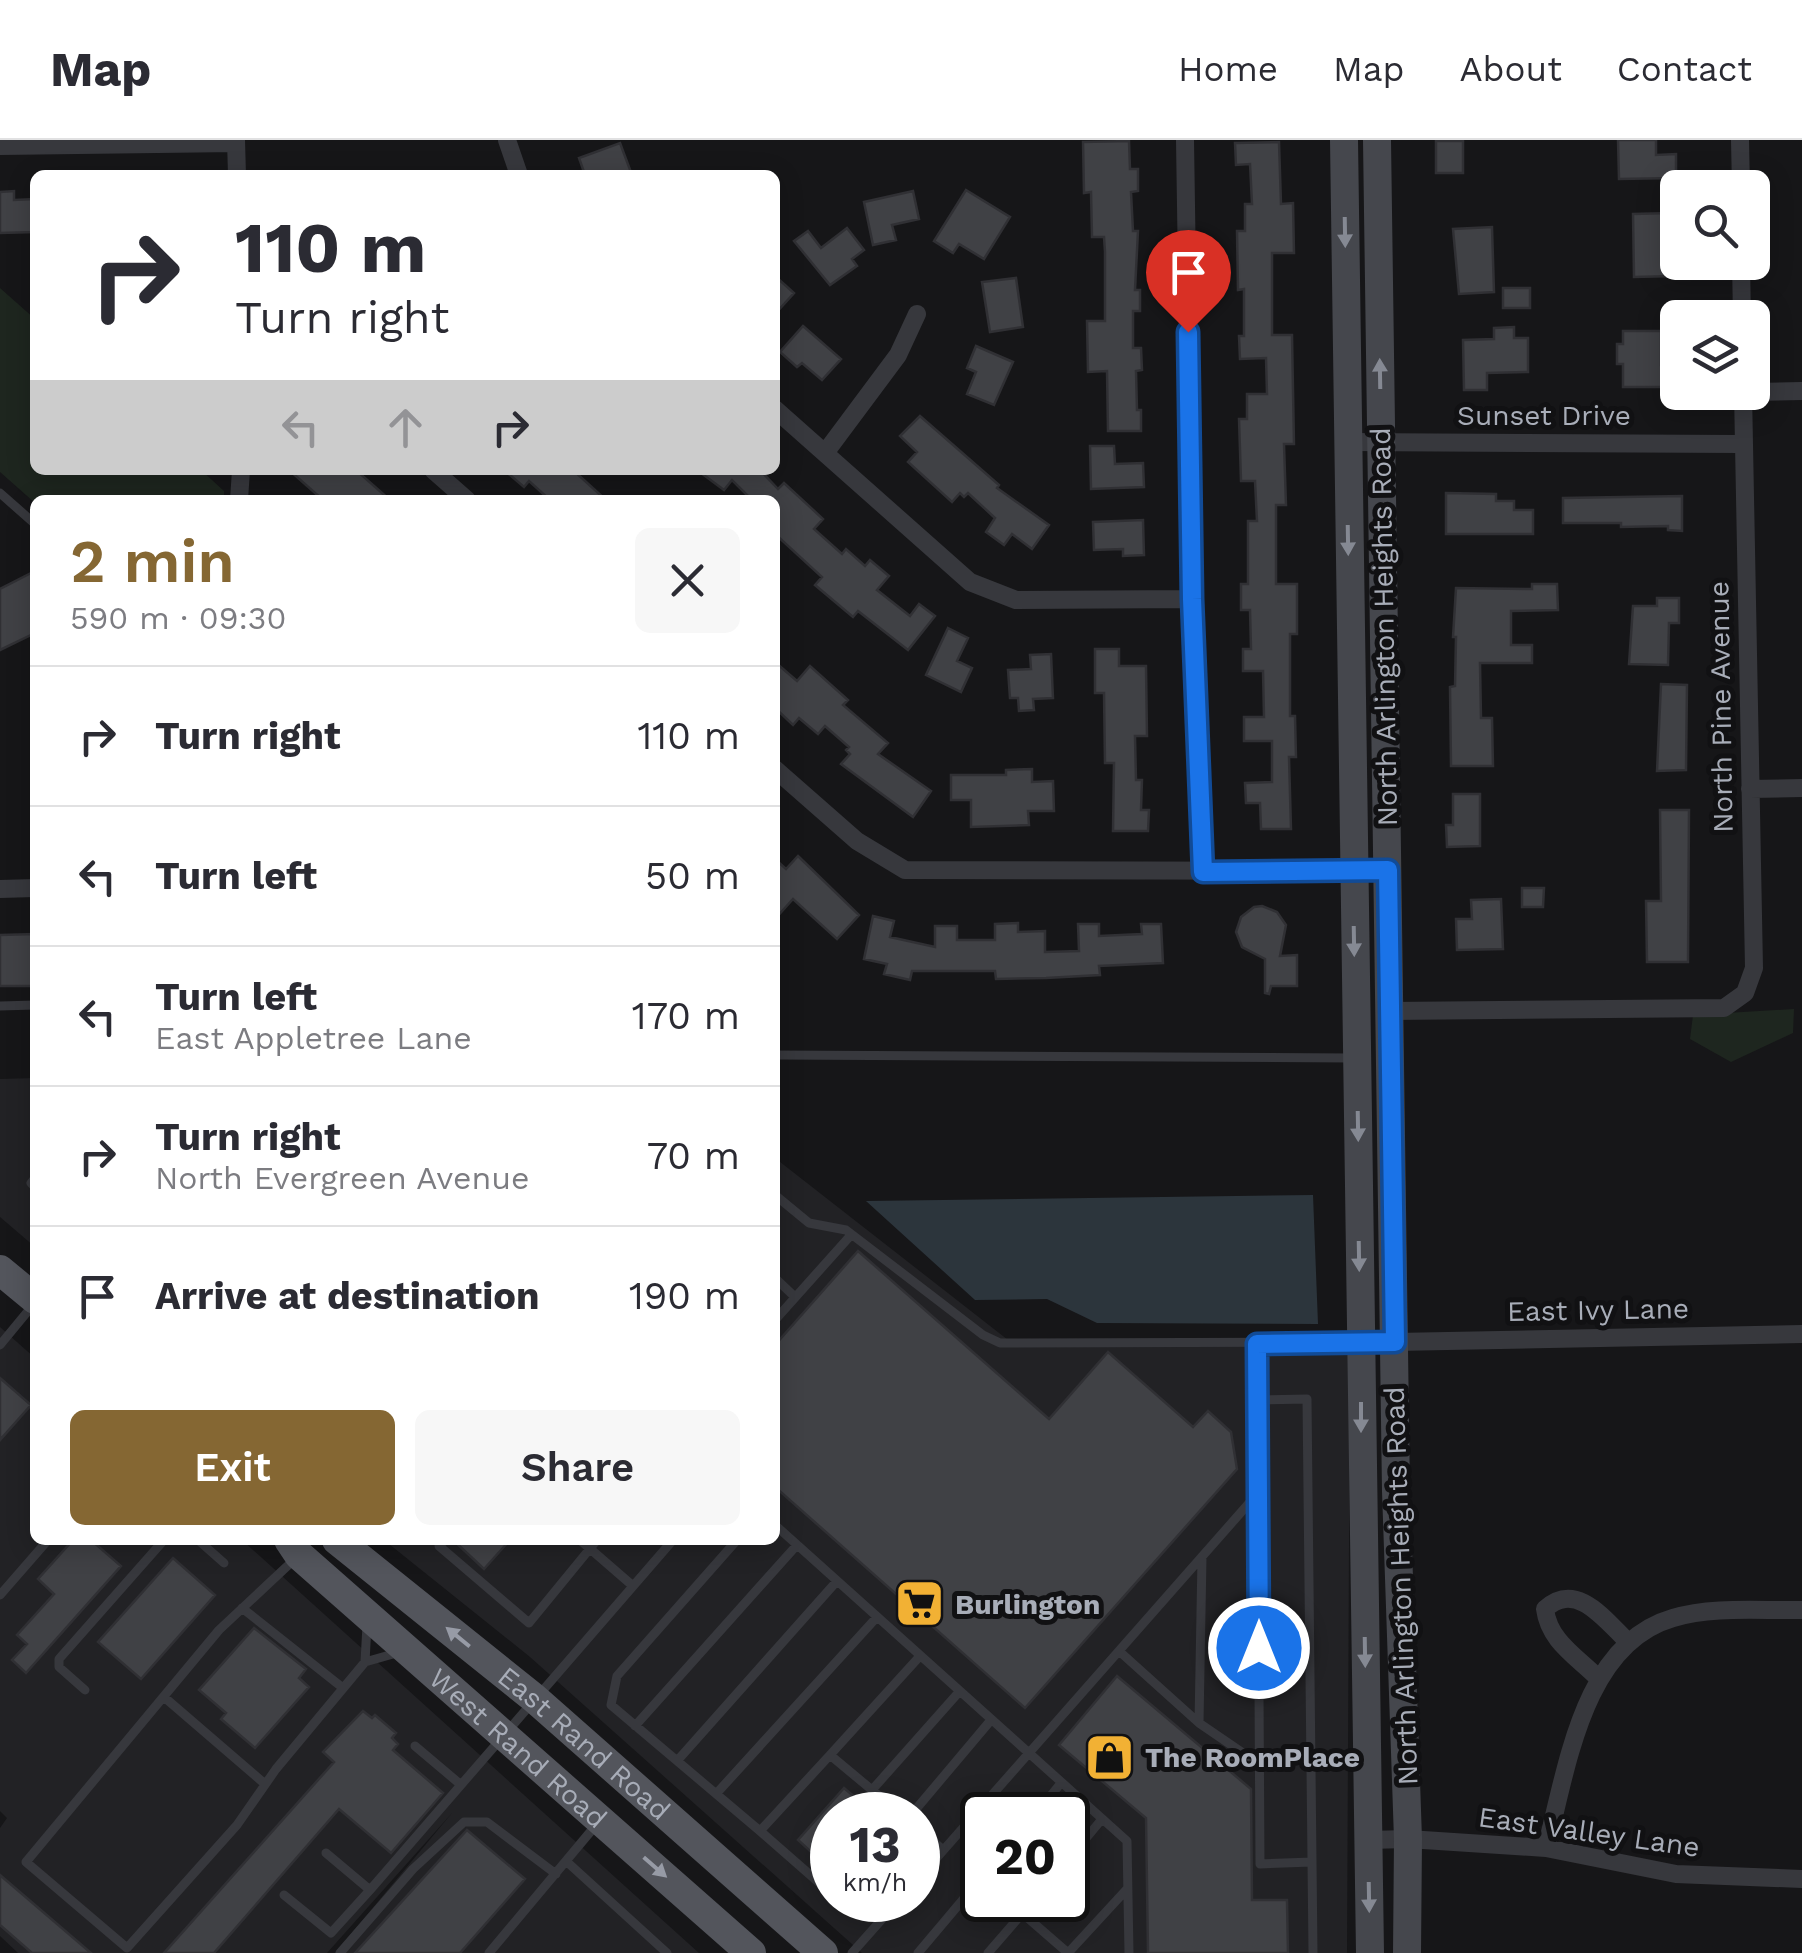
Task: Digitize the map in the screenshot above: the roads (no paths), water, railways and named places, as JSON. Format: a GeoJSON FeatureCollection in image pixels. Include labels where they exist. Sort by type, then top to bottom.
{"type":"FeatureCollection","features":[{"type":"Feature","properties":{"kind":"main road","name":"North Arlington Heights Road"},"geometry":{"type":"LineString","coordinates":[[1344,140],[1370,1953]]}},
{"type":"Feature","properties":{"kind":"main road","name":"North Arlington Heights Road"},"geometry":{"type":"LineString","coordinates":[[1377,140],[1407,1953]]}},
{"type":"Feature","properties":{"kind":"main road"},"geometry":{"type":"LineString","coordinates":[[0,1270],[30,1297]]}},
{"type":"Feature","properties":{"kind":"main road","name":"East Rand Road"},"geometry":{"type":"LineString","coordinates":[[344,1545],[534,1698],[823,1953]]}},
{"type":"Feature","properties":{"kind":"main road","name":"West Rand Road"},"geometry":{"type":"LineString","coordinates":[[294,1547],[751,1953]]}},
{"type":"Feature","properties":{"kind":"street"},"geometry":{"type":"LineString","coordinates":[[507,140],[517,170]]}},
{"type":"Feature","properties":{"kind":"street"},"geometry":{"type":"LineString","coordinates":[[1185,140],[1192,599],[1203,872]]}},
{"type":"Feature","properties":{"kind":"street"},"geometry":{"type":"LineString","coordinates":[[1740,140],[1740,170]]}},
{"type":"Feature","properties":{"kind":"street"},"geometry":{"type":"LineString","coordinates":[[0,146],[236,142],[238,170]]}},
{"type":"Feature","properties":{"kind":"street"},"geometry":{"type":"LineString","coordinates":[[825,453],[898,356],[917,314]]}},
{"type":"Feature","properties":{"kind":"street"},"geometry":{"type":"LineString","coordinates":[[1770,392],[1802,391]]}},
{"type":"Feature","properties":{"kind":"street","name":"North Pine Avenue"},"geometry":{"type":"LineString","coordinates":[[1389,1011],[1724,1008],[1744,993],[1754,968],[1742,410]]}},
{"type":"Feature","properties":{"kind":"street"},"geometry":{"type":"LineString","coordinates":[[780,413],[970,582],[1016,600],[1192,599]]}},
{"type":"Feature","properties":{"kind":"street","name":"Sunset Drive"},"geometry":{"type":"LineString","coordinates":[[1347,442],[1742,444]]}},
{"type":"Feature","properties":{"kind":"street"},"geometry":{"type":"LineString","coordinates":[[438,475],[461,495]]}},
{"type":"Feature","properties":{"kind":"street"},"geometry":{"type":"LineString","coordinates":[[780,774],[856,842],[905,870],[1388,870]]}},
{"type":"Feature","properties":{"kind":"street"},"geometry":{"type":"LineString","coordinates":[[1750,789],[1802,788]]}},
{"type":"Feature","properties":{"kind":"street"},"geometry":{"type":"LineString","coordinates":[[0,889],[30,888]]}},
{"type":"Feature","properties":{"kind":"street","name":"East Ivy Lane"},"geometry":{"type":"LineString","coordinates":[[1395,1342],[1802,1334]]}},
{"type":"Feature","properties":{"kind":"street"},"geometry":{"type":"LineString","coordinates":[[1598,1678],[1555,1638],[1548,1628],[1545,1609],[1555,1600],[1570,1597],[1585,1602],[1629,1642]]}},
{"type":"Feature","properties":{"kind":"street"},"geometry":{"type":"LineString","coordinates":[[1546,1848],[1586,1704],[1598,1678],[1629,1642],[1669,1618],[1700,1612],[1802,1610]]}},
{"type":"Feature","properties":{"kind":"street","name":"East Valley Lane"},"geometry":{"type":"LineString","coordinates":[[1368,1840],[1546,1848],[1676,1874],[1802,1879]]}},
{"type":"Feature","properties":{"kind":"lane"},"geometry":{"type":"LineString","coordinates":[[0,493],[30,520]]}},
{"type":"Feature","properties":{"kind":"lane"},"geometry":{"type":"LineString","coordinates":[[0,1006],[30,1005]]}},
{"type":"Feature","properties":{"kind":"lane"},"geometry":{"type":"LineString","coordinates":[[780,1055],[1357,1058]]}},
{"type":"Feature","properties":{"kind":"lane"},"geometry":{"type":"LineString","coordinates":[[780,1199],[809,1223],[846,1230],[982,1336],[1000,1343],[1395,1342]]}},
{"type":"Feature","properties":{"kind":"lane"},"geometry":{"type":"LineString","coordinates":[[780,1315],[851,1235]]}},
{"type":"Feature","properties":{"kind":"lane"},"geometry":{"type":"LineString","coordinates":[[780,1283],[796,1297]]}},
{"type":"Feature","properties":{"kind":"lane"},"geometry":{"type":"LineString","coordinates":[[0,1345],[30,1307]]}},
{"type":"Feature","properties":{"kind":"lane"},"geometry":{"type":"LineString","coordinates":[[1257,1344],[1260,1864],[1312,1862]]}},
{"type":"Feature","properties":{"kind":"lane"},"geometry":{"type":"LineString","coordinates":[[1257,1400],[1307,1399],[1312,1953]]}},
{"type":"Feature","properties":{"kind":"lane"},"geometry":{"type":"LineString","coordinates":[[940,1854],[1258,1493]]}},
{"type":"Feature","properties":{"kind":"lane"},"geometry":{"type":"LineString","coordinates":[[780,1530],[1127,1841],[1129,1953]]}},
{"type":"Feature","properties":{"kind":"lane"},"geometry":{"type":"LineString","coordinates":[[0,1595],[44,1545]]}},
{"type":"Feature","properties":{"kind":"lane"},"geometry":{"type":"LineString","coordinates":[[85,1690],[58,1666],[59,1659],[160,1545]]}},
{"type":"Feature","properties":{"kind":"lane"},"geometry":{"type":"LineString","coordinates":[[204,1545],[224,1563]]}},
{"type":"Feature","properties":{"kind":"lane"},"geometry":{"type":"LineString","coordinates":[[442,1545],[529,1623],[592,1545]]}},
{"type":"Feature","properties":{"kind":"lane"},"geometry":{"type":"LineString","coordinates":[[594,1545],[632,1586]]}},
{"type":"Feature","properties":{"kind":"lane"},"geometry":{"type":"LineString","coordinates":[[284,1896],[331,1933],[669,1545]]}},
{"type":"Feature","properties":{"kind":"lane"},"geometry":{"type":"LineString","coordinates":[[733,1545],[617,1676],[611,1705],[810,1875]]}},
{"type":"Feature","properties":{"kind":"lane"},"geometry":{"type":"LineString","coordinates":[[636,1726],[797,1545]]}},
{"type":"Feature","properties":{"kind":"lane"},"geometry":{"type":"LineString","coordinates":[[294,1547],[219,1630],[26,1862],[127,1948],[237,1825],[265,1784],[364,1662],[368,1615]]}},
{"type":"Feature","properties":{"kind":"lane"},"geometry":{"type":"LineString","coordinates":[[1199,1723],[1202,1557]]}},
{"type":"Feature","properties":{"kind":"lane"},"geometry":{"type":"LineString","coordinates":[[677,1761],[837,1581]]}},
{"type":"Feature","properties":{"kind":"lane"},"geometry":{"type":"LineString","coordinates":[[242,1608],[343,1688]]}},
{"type":"Feature","properties":{"kind":"lane"},"geometry":{"type":"LineString","coordinates":[[716,1794],[877,1617]]}},
{"type":"Feature","properties":{"kind":"lane"},"geometry":{"type":"LineString","coordinates":[[364,1662],[408,1650]]}},
{"type":"Feature","properties":{"kind":"lane"},"geometry":{"type":"LineString","coordinates":[[1119,1650],[1199,1723],[1259,1764]]}},
{"type":"Feature","properties":{"kind":"lane"},"geometry":{"type":"LineString","coordinates":[[760,1831],[920,1656]]}},
{"type":"Feature","properties":{"kind":"lane"},"geometry":{"type":"LineString","coordinates":[[872,1790],[960,1692]]}},
{"type":"Feature","properties":{"kind":"lane"},"geometry":{"type":"LineString","coordinates":[[164,1697],[265,1784]]}},
{"type":"Feature","properties":{"kind":"lane"},"geometry":{"type":"LineString","coordinates":[[930,1792],[990,1720]]}},
{"type":"Feature","properties":{"kind":"lane"},"geometry":{"type":"LineString","coordinates":[[415,1746],[460,1784]]}},
{"type":"Feature","properties":{"kind":"lane"},"geometry":{"type":"LineString","coordinates":[[830,1755],[874,1792]]}},
{"type":"Feature","properties":{"kind":"lane"},"geometry":{"type":"LineString","coordinates":[[1054,1792],[1062,1783]]}},
{"type":"Feature","properties":{"kind":"lane"},"geometry":{"type":"LineString","coordinates":[[490,1953],[601,1819]]}},
{"type":"Feature","properties":{"kind":"lane"},"geometry":{"type":"LineString","coordinates":[[1090,1833],[1102,1819]]}},
{"type":"Feature","properties":{"kind":"lane"},"geometry":{"type":"LineString","coordinates":[[340,1953],[413,1869],[464,1822],[488,1822],[556,1874]]}},
{"type":"Feature","properties":{"kind":"lane"},"geometry":{"type":"LineString","coordinates":[[940,1847],[944,1850]]}},
{"type":"Feature","properties":{"kind":"lane"},"geometry":{"type":"LineString","coordinates":[[326,1852],[370,1890]]}},
{"type":"Feature","properties":{"kind":"lane"},"geometry":{"type":"LineString","coordinates":[[566,1861],[667,1953]]}},
{"type":"Feature","properties":{"kind":"lane"},"geometry":{"type":"LineString","coordinates":[[1032,1922],[1068,1953],[1128,1888]]}},
{"type":"Feature","properties":{"kind":"lane"},"geometry":{"type":"LineString","coordinates":[[918,1953],[960,1904]]}},
{"type":"Feature","properties":{"kind":"lane"},"geometry":{"type":"LineString","coordinates":[[852,1953],[879,1922]]}},
{"type":"Feature","properties":{"kind":"lane"},"geometry":{"type":"LineString","coordinates":[[988,1953],[1014,1922]]}},
{"type":"Feature","properties":{"kind":"lane"},"geometry":{"type":"LineString","coordinates":[[646,1953],[655,1943]]}},
{"type":"Feature","properties":{"kind":"place","name":"Burlington"},"geometry":{"type":"Point","coordinates":[920,1604]}},
{"type":"Feature","properties":{"kind":"place","name":"The RoomPlace"},"geometry":{"type":"Point","coordinates":[1110,1757]}}]}
